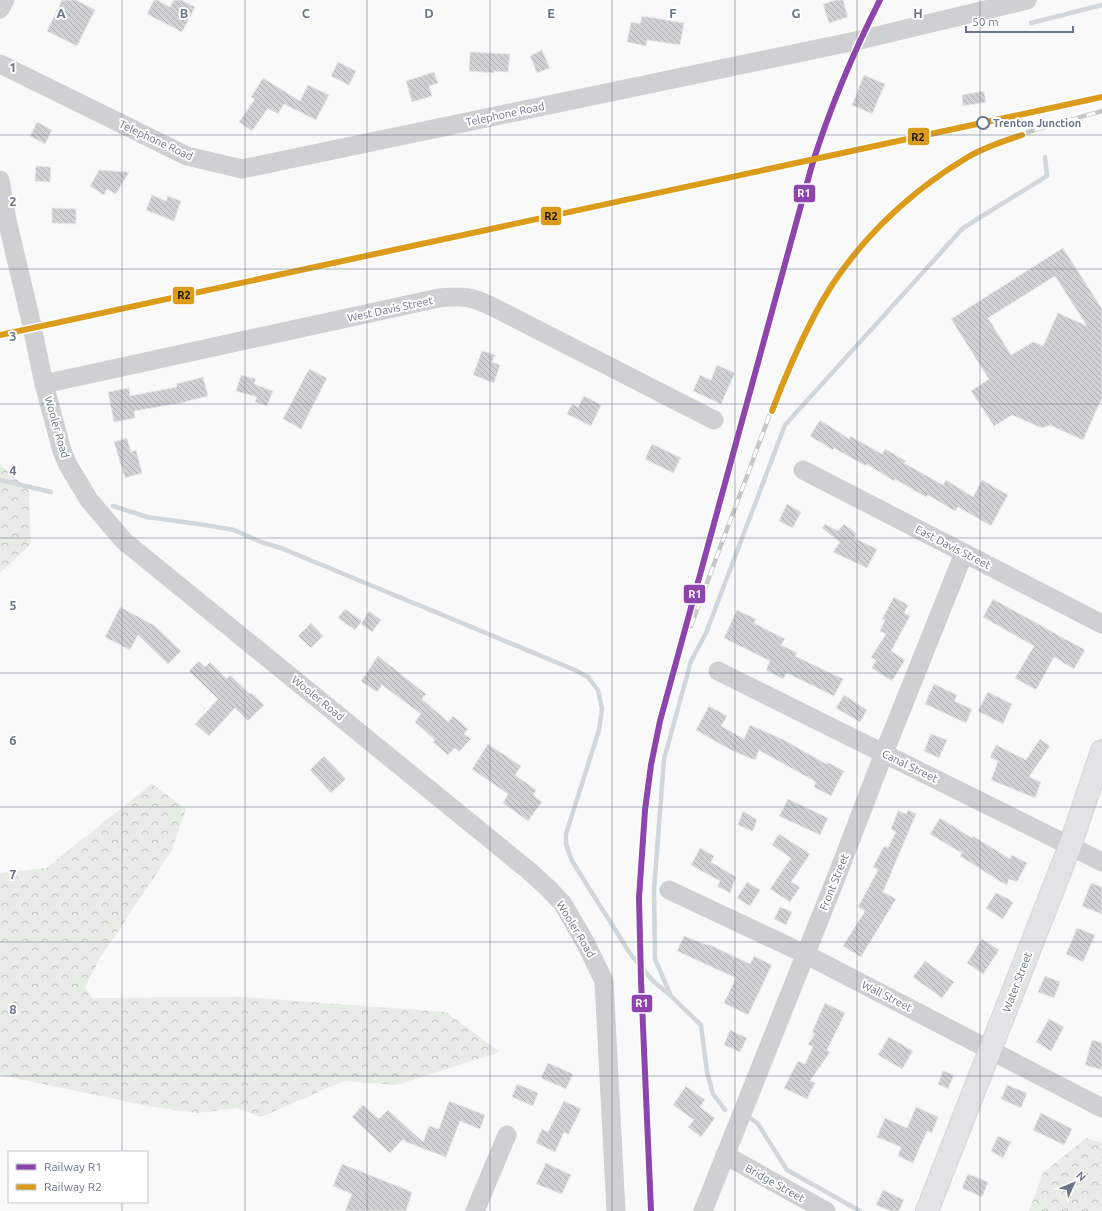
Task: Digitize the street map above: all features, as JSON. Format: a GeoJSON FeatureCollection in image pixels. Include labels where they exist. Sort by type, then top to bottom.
{"type":"FeatureCollection","features":[{"type":"Feature","properties":{"kind":"main road","name":"Water Street"},"geometry":{"type":"LineString","coordinates":[[927,1211],[1070,846],[1102,751]]}},
{"type":"Feature","properties":{"kind":"street"},"geometry":{"type":"LineString","coordinates":[[0,9],[4,0]]}},
{"type":"Feature","properties":{"kind":"street","name":"Telephone Road"},"geometry":{"type":"LineString","coordinates":[[2,71],[187,156],[242,169],[852,42],[1027,0]]}},
{"type":"Feature","properties":{"kind":"street","name":"Wooler Road"},"geometry":{"type":"LineString","coordinates":[[0,180],[7,220],[44,384],[62,451],[80,486],[97,511],[124,541],[515,859],[549,889],[563,904],[586,944],[604,981],[616,1211]]}},
{"type":"Feature","properties":{"kind":"street","name":"West Davis Street"},"geometry":{"type":"LineString","coordinates":[[44,384],[439,298],[459,296],[476,299],[494,307],[714,420]]}},
{"type":"Feature","properties":{"kind":"street","name":"East Davis Street"},"geometry":{"type":"LineString","coordinates":[[803,470],[1102,624]]}},
{"type":"Feature","properties":{"kind":"street","name":"Front Street"},"geometry":{"type":"LineString","coordinates":[[703,1211],[964,553]]}},
{"type":"Feature","properties":{"kind":"street","name":"Canal Street"},"geometry":{"type":"LineString","coordinates":[[718,671],[1102,862]]}},
{"type":"Feature","properties":{"kind":"street","name":"Wall Street"},"geometry":{"type":"LineString","coordinates":[[669,890],[805,954],[1102,1108]]}},
{"type":"Feature","properties":{"kind":"street"},"geometry":{"type":"LineString","coordinates":[[475,1211],[507,1135]]}},
{"type":"Feature","properties":{"kind":"street","name":"Bridge Street"},"geometry":{"type":"LineString","coordinates":[[725,1156],[826,1211]]}},
{"type":"Feature","properties":{"kind":"green space"},"geometry":{"type":"Polygon","coordinates":[[[0,464],[29,491],[31,544],[1,572],[0,572],[0,464]]]}},
{"type":"Feature","properties":{"kind":"green space"},"geometry":{"type":"Polygon","coordinates":[[[152,784],[186,809],[171,852],[100,958],[85,987],[92,998],[244,997],[446,1012],[500,1052],[396,1085],[344,1081],[261,1117],[237,1108],[197,1113],[148,1106],[0,1075],[0,873],[46,868],[152,784]]]}},
{"type":"Feature","properties":{"kind":"green space"},"geometry":{"type":"Polygon","coordinates":[[[1086,1138],[1102,1143],[1102,1211],[1029,1211],[1043,1173],[1086,1138]]]}},
{"type":"Feature","properties":{"kind":"building"},"geometry":{"type":"Polygon","coordinates":[[[62,0],[76,0],[95,10],[77,46],[47,31],[62,0]]]}},
{"type":"Feature","properties":{"kind":"building"},"geometry":{"type":"Polygon","coordinates":[[[154,0],[157,0],[170,7],[174,0],[181,0],[195,7],[182,32],[147,14],[154,0]]]}},
{"type":"Feature","properties":{"kind":"building"},"geometry":{"type":"Polygon","coordinates":[[[836,0],[843,0],[848,17],[829,23],[823,4],[836,0]]]}},
{"type":"Feature","properties":{"kind":"building"},"geometry":{"type":"Polygon","coordinates":[[[642,16],[684,23],[680,45],[647,40],[646,46],[627,42],[631,22],[640,24],[642,16]]]}},
{"type":"Feature","properties":{"kind":"building"},"geometry":{"type":"Polygon","coordinates":[[[542,50],[550,68],[537,73],[530,56],[542,50]]]}},
{"type":"Feature","properties":{"kind":"building"},"geometry":{"type":"Polygon","coordinates":[[[470,52],[510,54],[508,72],[494,71],[494,73],[469,71],[470,52]]]}},
{"type":"Feature","properties":{"kind":"building"},"geometry":{"type":"Polygon","coordinates":[[[338,62],[356,71],[349,85],[331,76],[338,62]]]}},
{"type":"Feature","properties":{"kind":"building"},"geometry":{"type":"Polygon","coordinates":[[[434,72],[438,83],[429,86],[432,96],[412,102],[406,81],[434,72]]]}},
{"type":"Feature","properties":{"kind":"building"},"geometry":{"type":"Polygon","coordinates":[[[864,75],[885,84],[872,114],[852,105],[864,75]]]}},
{"type":"Feature","properties":{"kind":"building"},"geometry":{"type":"Polygon","coordinates":[[[263,78],[300,101],[308,85],[329,95],[316,120],[284,104],[278,114],[268,108],[252,131],[239,122],[255,99],[251,97],[263,78]]]}},
{"type":"Feature","properties":{"kind":"building"},"geometry":{"type":"Polygon","coordinates":[[[984,91],[986,102],[963,106],[962,95],[984,91]]]}},
{"type":"Feature","properties":{"kind":"building"},"geometry":{"type":"Polygon","coordinates":[[[37,122],[52,130],[45,144],[30,136],[37,122]]]}},
{"type":"Feature","properties":{"kind":"building"},"geometry":{"type":"Polygon","coordinates":[[[36,166],[51,167],[50,182],[35,181],[36,166]]]}},
{"type":"Feature","properties":{"kind":"building"},"geometry":{"type":"Polygon","coordinates":[[[99,170],[129,172],[116,194],[107,189],[104,195],[90,186],[99,170]]]}},
{"type":"Feature","properties":{"kind":"building"},"geometry":{"type":"Polygon","coordinates":[[[152,195],[166,201],[168,196],[181,201],[174,221],[146,210],[152,195]]]}},
{"type":"Feature","properties":{"kind":"building"},"geometry":{"type":"Polygon","coordinates":[[[52,208],[76,209],[76,224],[52,223],[52,208]]]}},
{"type":"Feature","properties":{"kind":"building"},"geometry":{"type":"Polygon","coordinates":[[[1063,248],[1102,309],[1102,398],[1083,440],[1050,425],[1042,428],[1012,415],[994,426],[971,391],[989,379],[951,319],[1063,248]],[[1055,276],[988,318],[1011,355],[1033,342],[1043,346],[1058,313],[1087,326],[1055,276]]]}},
{"type":"Feature","properties":{"kind":"building"},"geometry":{"type":"Polygon","coordinates":[[[482,351],[495,355],[492,362],[500,365],[494,383],[473,375],[482,351]]]}},
{"type":"Feature","properties":{"kind":"building"},"geometry":{"type":"Polygon","coordinates":[[[717,365],[735,373],[721,404],[693,391],[700,375],[711,380],[717,365]]]}},
{"type":"Feature","properties":{"kind":"building"},"geometry":{"type":"Polygon","coordinates":[[[309,369],[327,378],[301,429],[283,419],[309,369]]]}},
{"type":"Feature","properties":{"kind":"building"},"geometry":{"type":"Polygon","coordinates":[[[241,375],[256,379],[254,384],[273,391],[267,406],[255,402],[257,397],[236,391],[241,375]]]}},
{"type":"Feature","properties":{"kind":"building"},"geometry":{"type":"Polygon","coordinates":[[[203,377],[208,396],[181,403],[134,411],[135,418],[114,422],[108,392],[129,388],[130,396],[177,387],[176,384],[203,377]]]}},
{"type":"Feature","properties":{"kind":"building"},"geometry":{"type":"Polygon","coordinates":[[[584,396],[601,405],[591,426],[567,414],[572,404],[578,407],[584,396]]]}},
{"type":"Feature","properties":{"kind":"building"},"geometry":{"type":"Polygon","coordinates":[[[820,420],[849,439],[850,436],[882,454],[885,449],[906,461],[904,463],[943,485],[946,480],[973,497],[982,480],[1008,495],[991,526],[958,507],[955,511],[928,495],[926,497],[895,479],[894,481],[867,464],[866,466],[834,448],[833,450],[810,436],[820,420]]]}},
{"type":"Feature","properties":{"kind":"building"},"geometry":{"type":"Polygon","coordinates":[[[127,438],[131,452],[136,450],[142,473],[125,478],[114,442],[127,438]]]}},
{"type":"Feature","properties":{"kind":"building"},"geometry":{"type":"Polygon","coordinates":[[[652,444],[681,458],[673,473],[645,459],[652,444]]]}},
{"type":"Feature","properties":{"kind":"building"},"geometry":{"type":"Polygon","coordinates":[[[787,504],[801,512],[793,528],[779,521],[787,504]]]}},
{"type":"Feature","properties":{"kind":"building"},"geometry":{"type":"Polygon","coordinates":[[[825,524],[838,531],[844,524],[857,534],[854,538],[877,549],[867,568],[833,552],[840,542],[822,528],[825,524]]]}},
{"type":"Feature","properties":{"kind":"building"},"geometry":{"type":"Polygon","coordinates":[[[894,597],[908,605],[904,613],[910,616],[891,651],[905,660],[892,681],[872,668],[876,660],[871,657],[886,634],[880,631],[885,620],[882,619],[894,597]]]}},
{"type":"Feature","properties":{"kind":"building"},"geometry":{"type":"Polygon","coordinates":[[[993,599],[1085,650],[1074,669],[1054,657],[1036,690],[1015,678],[1034,646],[983,617],[993,599]]]}},
{"type":"Feature","properties":{"kind":"building"},"geometry":{"type":"Polygon","coordinates":[[[120,607],[155,626],[181,651],[168,664],[138,635],[130,650],[105,637],[120,607]]]}},
{"type":"Feature","properties":{"kind":"building"},"geometry":{"type":"Polygon","coordinates":[[[345,609],[362,621],[355,630],[338,618],[345,609]]]}},
{"type":"Feature","properties":{"kind":"building"},"geometry":{"type":"Polygon","coordinates":[[[737,610],[756,619],[754,623],[785,639],[781,645],[797,653],[795,656],[843,679],[834,696],[787,673],[783,679],[766,670],[770,661],[724,638],[737,610]]]}},
{"type":"Feature","properties":{"kind":"building"},"geometry":{"type":"Polygon","coordinates":[[[369,611],[381,620],[372,632],[361,624],[369,611]]]}},
{"type":"Feature","properties":{"kind":"building"},"geometry":{"type":"Polygon","coordinates":[[[311,623],[323,636],[311,648],[298,636],[311,623]]]}},
{"type":"Feature","properties":{"kind":"building"},"geometry":{"type":"Polygon","coordinates":[[[378,656],[426,694],[422,699],[448,722],[453,716],[468,729],[464,734],[471,739],[459,752],[455,748],[448,755],[433,742],[435,740],[415,722],[421,714],[382,685],[377,692],[361,681],[378,656]]]}},
{"type":"Feature","properties":{"kind":"building"},"geometry":{"type":"Polygon","coordinates":[[[199,661],[205,667],[210,662],[227,679],[230,675],[264,705],[248,721],[235,708],[209,736],[195,724],[218,699],[189,671],[199,661]]]}},
{"type":"Feature","properties":{"kind":"building"},"geometry":{"type":"Polygon","coordinates":[[[934,684],[957,695],[954,701],[972,709],[966,723],[925,704],[934,684]]]}},
{"type":"Feature","properties":{"kind":"building"},"geometry":{"type":"Polygon","coordinates":[[[988,692],[1012,704],[1003,724],[978,711],[988,692]]]}},
{"type":"Feature","properties":{"kind":"building"},"geometry":{"type":"Polygon","coordinates":[[[844,695],[867,710],[860,722],[836,708],[844,695]]]}},
{"type":"Feature","properties":{"kind":"building"},"geometry":{"type":"Polygon","coordinates":[[[709,706],[727,716],[721,726],[744,739],[750,725],[784,740],[826,764],[827,762],[844,771],[831,796],[814,787],[816,782],[759,750],[755,760],[731,750],[696,730],[709,706]]]}},
{"type":"Feature","properties":{"kind":"building"},"geometry":{"type":"Polygon","coordinates":[[[931,734],[947,740],[939,758],[924,751],[931,734]]]}},
{"type":"Feature","properties":{"kind":"building"},"geometry":{"type":"Polygon","coordinates":[[[1040,739],[1050,746],[1029,777],[1041,782],[1035,798],[991,780],[998,761],[990,757],[996,745],[1026,760],[1040,739]]]}},
{"type":"Feature","properties":{"kind":"building"},"geometry":{"type":"Polygon","coordinates":[[[488,744],[521,766],[515,775],[536,790],[533,795],[542,802],[528,821],[503,803],[508,794],[472,769],[488,744]]]}},
{"type":"Feature","properties":{"kind":"building"},"geometry":{"type":"Polygon","coordinates":[[[324,756],[346,779],[331,793],[310,770],[324,756]]]}},
{"type":"Feature","properties":{"kind":"building"},"geometry":{"type":"Polygon","coordinates":[[[788,799],[828,818],[820,835],[779,816],[788,799]]]}},
{"type":"Feature","properties":{"kind":"building"},"geometry":{"type":"Polygon","coordinates":[[[908,810],[916,814],[883,892],[896,899],[861,957],[843,946],[865,911],[858,907],[878,870],[873,867],[884,846],[888,848],[896,832],[891,829],[898,811],[906,814],[908,810]]]}},
{"type":"Feature","properties":{"kind":"building"},"geometry":{"type":"Polygon","coordinates":[[[743,811],[757,820],[753,831],[738,825],[743,811]]]}},
{"type":"Feature","properties":{"kind":"building"},"geometry":{"type":"Polygon","coordinates":[[[940,818],[1010,859],[1012,855],[1027,863],[1017,882],[1009,879],[1007,885],[1001,882],[960,856],[962,853],[930,834],[940,818]]]}},
{"type":"Feature","properties":{"kind":"building"},"geometry":{"type":"Polygon","coordinates":[[[779,834],[810,854],[791,882],[800,887],[790,902],[770,889],[791,858],[772,845],[779,834]]]}},
{"type":"Feature","properties":{"kind":"building"},"geometry":{"type":"Polygon","coordinates":[[[700,848],[714,856],[711,862],[736,877],[730,893],[717,886],[720,881],[691,865],[700,848]]]}},
{"type":"Feature","properties":{"kind":"building"},"geometry":{"type":"Polygon","coordinates":[[[747,882],[760,890],[750,906],[737,898],[747,882]]]}},
{"type":"Feature","properties":{"kind":"building"},"geometry":{"type":"Polygon","coordinates":[[[1091,883],[1102,887],[1102,914],[1082,906],[1091,883]]]}},
{"type":"Feature","properties":{"kind":"building"},"geometry":{"type":"Polygon","coordinates":[[[996,893],[1009,899],[1013,903],[1003,919],[986,908],[996,893]]]}},
{"type":"Feature","properties":{"kind":"building"},"geometry":{"type":"Polygon","coordinates":[[[780,907],[792,912],[786,925],[774,919],[780,907]]]}},
{"type":"Feature","properties":{"kind":"building"},"geometry":{"type":"Polygon","coordinates":[[[1077,928],[1095,935],[1083,962],[1066,954],[1077,928]]]}},
{"type":"Feature","properties":{"kind":"building"},"geometry":{"type":"Polygon","coordinates":[[[684,936],[707,945],[708,944],[750,964],[754,956],[772,965],[748,1015],[724,1003],[736,978],[677,951],[684,936]]]}},
{"type":"Feature","properties":{"kind":"building"},"geometry":{"type":"Polygon","coordinates":[[[982,939],[999,950],[983,974],[967,963],[982,939]]]}},
{"type":"Feature","properties":{"kind":"building"},"geometry":{"type":"Polygon","coordinates":[[[925,961],[954,982],[942,998],[913,977],[925,961]]]}},
{"type":"Feature","properties":{"kind":"building"},"geometry":{"type":"Polygon","coordinates":[[[1045,976],[1060,982],[1054,998],[1038,992],[1045,976]]]}},
{"type":"Feature","properties":{"kind":"building"},"geometry":{"type":"Polygon","coordinates":[[[825,1003],[845,1013],[827,1050],[830,1052],[810,1081],[815,1083],[807,1099],[784,1088],[798,1061],[805,1064],[813,1047],[808,1044],[815,1034],[812,1032],[825,1003]]]}},
{"type":"Feature","properties":{"kind":"building"},"geometry":{"type":"Polygon","coordinates":[[[1049,1019],[1064,1027],[1051,1051],[1036,1042],[1049,1019]]]}},
{"type":"Feature","properties":{"kind":"building"},"geometry":{"type":"Polygon","coordinates":[[[730,1030],[747,1038],[740,1052],[724,1045],[730,1030]]]}},
{"type":"Feature","properties":{"kind":"building"},"geometry":{"type":"Polygon","coordinates":[[[889,1037],[913,1051],[902,1069],[878,1055],[889,1037]]]}},
{"type":"Feature","properties":{"kind":"building"},"geometry":{"type":"Polygon","coordinates":[[[1092,1040],[1102,1043],[1102,1070],[1085,1065],[1092,1040]]]}},
{"type":"Feature","properties":{"kind":"building"},"geometry":{"type":"Polygon","coordinates":[[[548,1063],[573,1074],[566,1089],[541,1078],[548,1063]]]}},
{"type":"Feature","properties":{"kind":"building"},"geometry":{"type":"Polygon","coordinates":[[[943,1071],[954,1075],[948,1089],[938,1084],[943,1071]]]}},
{"type":"Feature","properties":{"kind":"building"},"geometry":{"type":"Polygon","coordinates":[[[517,1084],[538,1093],[533,1106],[512,1097],[517,1084]]]}},
{"type":"Feature","properties":{"kind":"building"},"geometry":{"type":"Polygon","coordinates":[[[1007,1085],[1027,1093],[1021,1108],[1001,1099],[1007,1085]]]}},
{"type":"Feature","properties":{"kind":"building"},"geometry":{"type":"Polygon","coordinates":[[[686,1086],[705,1100],[700,1107],[715,1118],[701,1137],[688,1127],[694,1120],[673,1105],[686,1086]]]}},
{"type":"Feature","properties":{"kind":"building"},"geometry":{"type":"Polygon","coordinates":[[[449,1101],[485,1115],[480,1129],[460,1121],[446,1157],[406,1142],[403,1139],[390,1153],[352,1117],[363,1105],[379,1119],[388,1110],[423,1142],[429,1126],[439,1129],[449,1101]]]}},
{"type":"Feature","properties":{"kind":"building"},"geometry":{"type":"Polygon","coordinates":[[[564,1101],[581,1109],[568,1135],[564,1132],[555,1152],[536,1143],[542,1129],[548,1132],[564,1101]]]}},
{"type":"Feature","properties":{"kind":"building"},"geometry":{"type":"Polygon","coordinates":[[[916,1107],[938,1117],[932,1133],[927,1131],[913,1163],[898,1156],[901,1147],[877,1137],[885,1118],[907,1128],[916,1107]]]}},
{"type":"Feature","properties":{"kind":"building"},"geometry":{"type":"Polygon","coordinates":[[[1041,1113],[1072,1129],[1064,1145],[1033,1130],[1041,1113]]]}},
{"type":"Feature","properties":{"kind":"building"},"geometry":{"type":"Polygon","coordinates":[[[998,1136],[1011,1142],[1003,1158],[991,1151],[998,1136]]]}},
{"type":"Feature","properties":{"kind":"building"},"geometry":{"type":"Polygon","coordinates":[[[546,1163],[571,1175],[562,1194],[536,1184],[546,1163]]]}},
{"type":"Feature","properties":{"kind":"building"},"geometry":{"type":"Polygon","coordinates":[[[342,1164],[412,1192],[406,1211],[345,1211],[352,1194],[333,1186],[342,1164]]]}},
{"type":"Feature","properties":{"kind":"building"},"geometry":{"type":"Polygon","coordinates":[[[968,1174],[988,1182],[982,1197],[962,1188],[968,1174]]]}},
{"type":"Feature","properties":{"kind":"building"},"geometry":{"type":"Polygon","coordinates":[[[883,1190],[904,1200],[899,1211],[891,1211],[876,1205],[883,1190]]]}},
{"type":"Feature","properties":{"kind":"waterway"},"geometry":{"type":"LineString","coordinates":[[1031,23],[1102,5]]}},
{"type":"Feature","properties":{"kind":"waterway"},"geometry":{"type":"LineString","coordinates":[[670,994],[655,959],[654,890],[664,759],[691,661],[706,633],[785,425],[963,228],[1047,176],[1045,157]]}},
{"type":"Feature","properties":{"kind":"waterway"},"geometry":{"type":"LineString","coordinates":[[0,480],[51,492]]}},
{"type":"Feature","properties":{"kind":"waterway"},"geometry":{"type":"LineString","coordinates":[[113,506],[147,517],[234,530],[575,670],[588,677],[598,690],[602,709],[599,730],[566,834],[566,844],[572,861],[631,955],[653,981],[701,1025],[707,1072],[713,1094],[725,1110]]}},
{"type":"Feature","properties":{"kind":"waterway"},"geometry":{"type":"LineString","coordinates":[[749,1117],[758,1124],[787,1170],[860,1211]]}},
{"type":"Feature","properties":{"kind":"railway"},"geometry":{"type":"LineString","coordinates":[[651,1211],[639,898],[645,810],[651,765],[660,721],[812,165],[826,123],[843,81],[880,0]]}},
{"type":"Feature","properties":{"kind":"railway"},"geometry":{"type":"LineString","coordinates":[[691,626],[770,414],[793,358],[820,304],[836,278],[854,254],[889,216],[943,173],[969,156],[985,148],[1017,136],[1102,111]]}},
{"type":"Feature","properties":{"kind":"rail line","name":"R1"},"geometry":{"type":"LineString","coordinates":[[651,1211],[639,898],[645,810],[651,765],[660,721],[812,165],[826,123],[843,81],[880,0]]}},
{"type":"Feature","properties":{"kind":"rail line","name":"R2"},"geometry":{"type":"LineString","coordinates":[[0,335],[1102,97]]}},
{"type":"Feature","properties":{"kind":"rail line","name":"R2"},"geometry":{"type":"LineString","coordinates":[[772,411],[802,339],[828,292],[843,269],[880,226],[900,207],[944,172],[981,150],[1022,135]]}},
{"type":"Feature","properties":{"kind":"place","name":"Trenton Junction"},"geometry":{"type":"Point","coordinates":[983,123]}}]}
